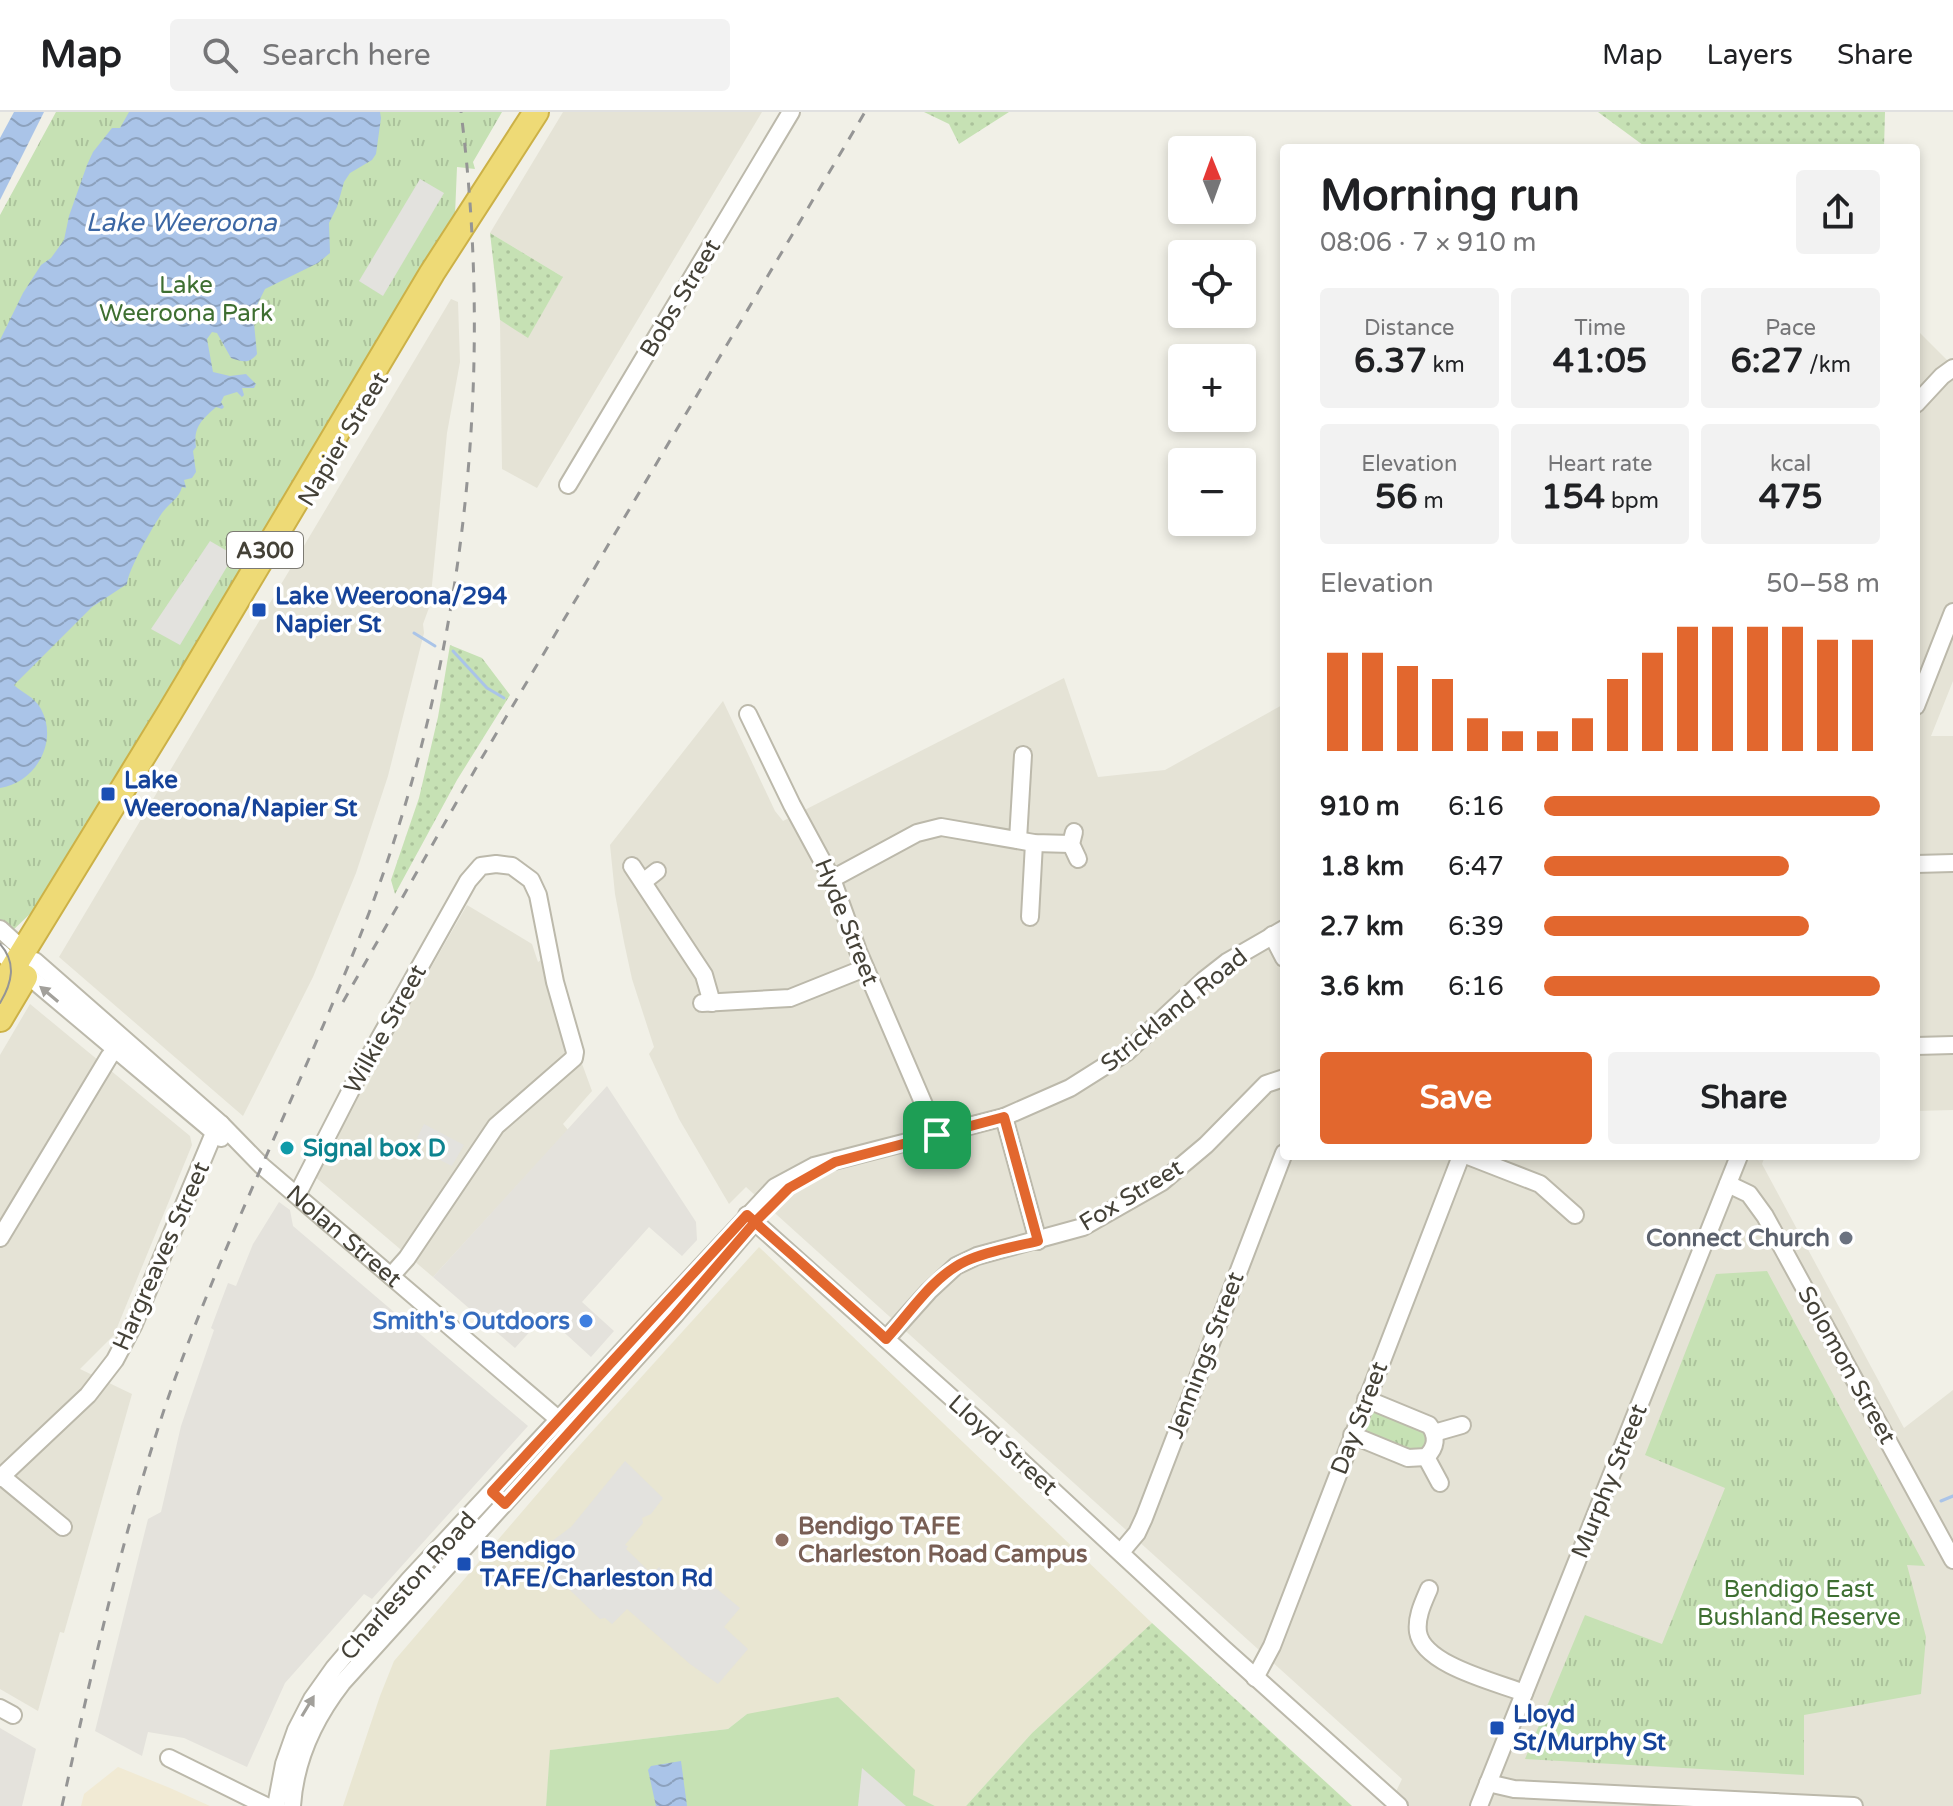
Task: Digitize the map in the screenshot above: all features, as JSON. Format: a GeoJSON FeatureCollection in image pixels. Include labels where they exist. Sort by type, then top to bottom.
{"type":"FeatureCollection","features":[{"type":"Feature","properties":{"kind":"highway","name":"Napier Street"},"geometry":{"type":"LineString","coordinates":[[481,198],[525,112]]}},
{"type":"Feature","properties":{"kind":"highway","name":"Napier Street"},"geometry":{"type":"LineString","coordinates":[[0,989],[208,658],[442,262],[536,112]]}},
{"type":"Feature","properties":{"kind":"highway","name":"Napier Street"},"geometry":{"type":"LineString","coordinates":[[0,1019],[20,960]]}},
{"type":"Feature","properties":{"kind":"street","name":"Bobs Street"},"geometry":{"type":"LineString","coordinates":[[568,485],[791,112]]}},
{"type":"Feature","properties":{"kind":"street"},"geometry":{"type":"LineString","coordinates":[[1920,400],[1953,368]]}},
{"type":"Feature","properties":{"kind":"street"},"geometry":{"type":"LineString","coordinates":[[1920,401],[1953,382]]}},
{"type":"Feature","properties":{"kind":"street"},"geometry":{"type":"LineString","coordinates":[[1923,666],[1953,612]]}},
{"type":"Feature","properties":{"kind":"street","name":"Hyde Street"},"geometry":{"type":"LineString","coordinates":[[748,714],[832,879],[865,968],[937,1135]]}},
{"type":"Feature","properties":{"kind":"street"},"geometry":{"type":"LineString","coordinates":[[1023,753],[1030,917]]}},
{"type":"Feature","properties":{"kind":"street"},"geometry":{"type":"LineString","coordinates":[[832,879],[917,833],[933,828],[949,827],[1026,841],[1074,845]]}},
{"type":"Feature","properties":{"kind":"street"},"geometry":{"type":"LineString","coordinates":[[1920,864],[1953,863]]}},
{"type":"Feature","properties":{"kind":"street","name":"Wilkie Street"},"geometry":{"type":"LineString","coordinates":[[297,1195],[360,1072],[468,881],[481,866],[512,866],[526,875],[535,887],[557,991],[575,1056],[571,1063],[496,1126],[407,1258],[391,1276]]}},
{"type":"Feature","properties":{"kind":"street"},"geometry":{"type":"LineString","coordinates":[[632,866],[650,876],[704,975],[707,1003],[790,998],[865,968]]}},
{"type":"Feature","properties":{"kind":"street","name":"Nolan Street"},"geometry":{"type":"LineString","coordinates":[[0,929],[20,960],[571,1431]]}},
{"type":"Feature","properties":{"kind":"street","name":"Strickland Road"},"geometry":{"type":"LineString","coordinates":[[751,1219],[775,1187],[814,1166],[1004,1117],[1070,1088],[1140,1041],[1216,970],[1278,932]]}},
{"type":"Feature","properties":{"kind":"street"},"geometry":{"type":"LineString","coordinates":[[0,1238],[119,1044]]}},
{"type":"Feature","properties":{"kind":"street"},"geometry":{"type":"LineString","coordinates":[[1920,1046],[1953,1045]]}},
{"type":"Feature","properties":{"kind":"street","name":"Fox Street"},"geometry":{"type":"LineString","coordinates":[[886,1339],[956,1266],[977,1256],[1083,1227],[1162,1182],[1195,1156],[1266,1084],[1280,1079]]}},
{"type":"Feature","properties":{"kind":"street"},"geometry":{"type":"LineString","coordinates":[[1004,1117],[1038,1241]]}},
{"type":"Feature","properties":{"kind":"street","name":"Hargreaves Street"},"geometry":{"type":"LineString","coordinates":[[1,1477],[88,1395],[115,1360],[134,1324],[218,1128]]}},
{"type":"Feature","properties":{"kind":"street","name":"Jennings Street"},"geometry":{"type":"LineString","coordinates":[[1121,1552],[1137,1533],[1144,1518],[1281,1160]]}},
{"type":"Feature","properties":{"kind":"street","name":"Day Street"},"geometry":{"type":"LineString","coordinates":[[1255,1678],[1272,1646],[1459,1160]]}},
{"type":"Feature","properties":{"kind":"street"},"geometry":{"type":"LineString","coordinates":[[1478,1160],[1540,1184],[1575,1215]]}},
{"type":"Feature","properties":{"kind":"street","name":"Murphy Street"},"geometry":{"type":"LineString","coordinates":[[1479,1806],[1737,1160]]}},
{"type":"Feature","properties":{"kind":"street","name":"Solomon Street"},"geometry":{"type":"LineString","coordinates":[[1728,1184],[1749,1194],[1765,1216],[1953,1560]]}},
{"type":"Feature","properties":{"kind":"street","name":"Lloyd Street"},"geometry":{"type":"LineString","coordinates":[[751,1219],[1399,1806]]}},
{"type":"Feature","properties":{"kind":"street","name":"Charleston Road"},"geometry":{"type":"LineString","coordinates":[[292,1806],[297,1769],[306,1744],[333,1694],[498,1498],[558,1419],[751,1219]]}},
{"type":"Feature","properties":{"kind":"street","name":"Charleston Road"},"geometry":{"type":"LineString","coordinates":[[276,1806],[288,1751],[297,1727],[334,1668],[409,1580],[571,1431],[751,1219]]}},
{"type":"Feature","properties":{"kind":"street"},"geometry":{"type":"LineString","coordinates":[[1366,1399],[1426,1423],[1434,1433],[1434,1445],[1426,1457]]}},
{"type":"Feature","properties":{"kind":"street"},"geometry":{"type":"LineString","coordinates":[[1434,1433],[1462,1425]]}},
{"type":"Feature","properties":{"kind":"street"},"geometry":{"type":"LineString","coordinates":[[1352,1435],[1408,1458],[1426,1457]]}},
{"type":"Feature","properties":{"kind":"street"},"geometry":{"type":"LineString","coordinates":[[1426,1457],[1440,1483]]}},
{"type":"Feature","properties":{"kind":"street"},"geometry":{"type":"LineString","coordinates":[[1,1477],[63,1527]]}},
{"type":"Feature","properties":{"kind":"street"},"geometry":{"type":"LineString","coordinates":[[1429,1589],[1418,1625],[1420,1639],[1427,1651],[1448,1664],[1524,1693]]}},
{"type":"Feature","properties":{"kind":"street"},"geometry":{"type":"LineString","coordinates":[[169,1758],[266,1806]]}},
{"type":"Feature","properties":{"kind":"street"},"geometry":{"type":"LineString","coordinates":[[1488,1783],[1517,1789],[1854,1806]]}},
{"type":"Feature","properties":{"kind":"shaded area"},"geometry":{"type":"Polygon","coordinates":[[[563,112],[762,112],[537,488],[502,469],[500,320],[528,337],[563,277],[490,233],[563,112]]]}},
{"type":"Feature","properties":{"kind":"shaded area"},"geometry":{"type":"Polygon","coordinates":[[[420,179],[444,193],[383,296],[359,281],[420,179]]]}},
{"type":"Feature","properties":{"kind":"shaded area"},"geometry":{"type":"Polygon","coordinates":[[[451,299],[458,302],[460,362],[447,433],[430,605],[388,776],[356,873],[313,977],[243,1116],[59,957],[451,299]]]}},
{"type":"Feature","properties":{"kind":"shaded area"},"geometry":{"type":"Polygon","coordinates":[[[1920,333],[1953,366],[1953,681],[1931,736],[1953,736],[1953,1110],[1920,1111],[1920,333]]]}},
{"type":"Feature","properties":{"kind":"shaded area"},"geometry":{"type":"Polygon","coordinates":[[[210,541],[234,555],[180,645],[151,629],[210,541]]]}},
{"type":"Feature","properties":{"kind":"shaded area"},"geometry":{"type":"Polygon","coordinates":[[[1064,678],[1098,777],[1165,770],[1280,706],[1280,1160],[1764,1160],[1762,1164],[1904,1428],[1953,1390],[1953,1806],[1389,1806],[1402,1779],[746,1187],[729,1204],[679,1119],[649,1054],[654,1047],[632,979],[615,894],[610,845],[723,701],[775,811],[783,821],[1064,678]]]}},
{"type":"Feature","properties":{"kind":"shaded area"},"geometry":{"type":"Polygon","coordinates":[[[467,905],[532,944],[538,962],[541,960],[568,1055],[581,1061],[592,1091],[563,1124],[568,1130],[433,1277],[313,1175],[356,1089],[364,1092],[394,1032],[467,905]]]}},
{"type":"Feature","properties":{"kind":"shaded area"},"geometry":{"type":"Polygon","coordinates":[[[30,1004],[190,1136],[192,1145],[114,1335],[80,1369],[132,1394],[64,1633],[60,1632],[38,1711],[0,1689],[0,1055],[30,1004]]]}},
{"type":"Feature","properties":{"kind":"shaded area"},"geometry":{"type":"Polygon","coordinates":[[[607,1086],[696,1222],[697,1240],[682,1256],[649,1227],[582,1302],[614,1331],[591,1357],[545,1315],[515,1348],[433,1277],[607,1086]]]}},
{"type":"Feature","properties":{"kind":"shaded area"},"geometry":{"type":"Polygon","coordinates":[[[424,1124],[464,1145],[452,1166],[426,1153],[430,1145],[417,1138],[424,1124]]]}},
{"type":"Feature","properties":{"kind":"shaded area"},"geometry":{"type":"Polygon","coordinates":[[[279,1202],[290,1210],[293,1226],[528,1426],[372,1599],[364,1594],[285,1683],[247,1767],[184,1738],[148,1732],[142,1756],[95,1731],[148,1519],[161,1512],[181,1426],[214,1330],[211,1328],[228,1283],[236,1286],[253,1244],[279,1202]]]}},
{"type":"Feature","properties":{"kind":"shaded area","name":"Bendigo TAFE Charleston Road Campus"},"geometry":{"type":"Polygon","coordinates":[[[759,1247],[1152,1623],[1032,1733],[966,1806],[935,1806],[747,1714],[728,1729],[551,1750],[546,1806],[343,1806],[394,1661],[569,1457],[759,1247]]]}},
{"type":"Feature","properties":{"kind":"shaded area"},"geometry":{"type":"Polygon","coordinates":[[[625,1461],[663,1498],[651,1514],[642,1518],[643,1523],[625,1545],[628,1546],[626,1549],[652,1574],[659,1567],[684,1590],[699,1574],[740,1608],[724,1627],[748,1649],[718,1684],[627,1609],[612,1624],[605,1618],[600,1619],[546,1567],[548,1544],[571,1527],[625,1461]]]}},
{"type":"Feature","properties":{"kind":"shaded area"},"geometry":{"type":"Polygon","coordinates":[[[0,1728],[36,1749],[22,1806],[0,1806],[0,1728]]]}},
{"type":"Feature","properties":{"kind":"shaded area"},"geometry":{"type":"Polygon","coordinates":[[[118,1767],[210,1806],[81,1806],[84,1794],[118,1767]]]}},
{"type":"Feature","properties":{"kind":"shaded area"},"geometry":{"type":"Polygon","coordinates":[[[862,1768],[906,1806],[858,1806],[862,1768]]]}},
{"type":"Feature","properties":{"kind":"green space","name":"Lake Weeroona Park"},"geometry":{"type":"Polygon","coordinates":[[[56,112],[502,112],[473,162],[475,169],[457,167],[455,215],[51,888],[11,932],[0,924],[0,215],[56,112]]]}},
{"type":"Feature","properties":{"kind":"green space"},"geometry":{"type":"Polygon","coordinates":[[[924,112],[1009,112],[959,144],[949,124],[924,112]]]}},
{"type":"Feature","properties":{"kind":"green space"},"geometry":{"type":"Polygon","coordinates":[[[1598,112],[1885,112],[1884,144],[1642,144],[1598,112]]]}},
{"type":"Feature","properties":{"kind":"green space"},"geometry":{"type":"Polygon","coordinates":[[[490,233],[563,277],[528,338],[500,320],[490,233]]]}},
{"type":"Feature","properties":{"kind":"green space"},"geometry":{"type":"Polygon","coordinates":[[[450,645],[482,658],[510,695],[457,780],[395,894],[391,880],[419,798],[438,717],[450,645]]]}},
{"type":"Feature","properties":{"kind":"green space","name":"Bendigo East Bushland Reserve"},"geometry":{"type":"Polygon","coordinates":[[[1767,1271],[1925,1566],[1907,1565],[1926,1637],[1921,1694],[1804,1715],[1804,1775],[1525,1759],[1585,1615],[1662,1644],[1725,1488],[1645,1455],[1716,1274],[1767,1271]]]}},
{"type":"Feature","properties":{"kind":"green space"},"geometry":{"type":"Polygon","coordinates":[[[1374,1410],[1419,1424],[1430,1439],[1420,1454],[1365,1432],[1374,1410]]]}},
{"type":"Feature","properties":{"kind":"green space"},"geometry":{"type":"Polygon","coordinates":[[[1152,1623],[1352,1806],[966,1806],[1032,1733],[1152,1623]]]}},
{"type":"Feature","properties":{"kind":"green space"},"geometry":{"type":"Polygon","coordinates":[[[838,1697],[915,1770],[913,1795],[935,1806],[546,1806],[550,1750],[728,1729],[747,1714],[838,1697]]]}},
{"type":"Feature","properties":{"kind":"water"},"geometry":{"type":"Polygon","coordinates":[[[14,112],[44,112],[0,200],[0,138],[14,112]]]}},
{"type":"Feature","properties":{"kind":"water","name":"Lake Weeroona"},"geometry":{"type":"Polygon","coordinates":[[[129,112],[380,112],[381,118],[376,154],[372,160],[350,173],[344,182],[329,223],[330,253],[318,263],[265,289],[253,313],[257,354],[248,361],[231,358],[217,333],[212,332],[207,339],[213,372],[230,376],[246,374],[256,384],[254,388],[242,388],[242,397],[237,392],[224,396],[221,402],[224,407],[216,407],[200,424],[193,451],[196,472],[192,478],[184,480],[186,488],[182,487],[158,519],[136,559],[127,584],[92,607],[14,685],[41,709],[47,735],[45,747],[33,770],[13,785],[0,788],[0,340],[23,293],[41,265],[51,258],[64,240],[69,216],[93,152],[112,128],[120,128],[129,112]]]}},
{"type":"Feature","properties":{"kind":"water"},"geometry":{"type":"Polygon","coordinates":[[[681,1761],[687,1806],[656,1806],[648,1770],[651,1766],[681,1761]]]}},
{"type":"Feature","properties":{"kind":"waterway"},"geometry":{"type":"LineString","coordinates":[[414,633],[435,646]]}},
{"type":"Feature","properties":{"kind":"waterway"},"geometry":{"type":"LineString","coordinates":[[453,651],[487,688],[504,698]]}},
{"type":"Feature","properties":{"kind":"waterway"},"geometry":{"type":"LineString","coordinates":[[1941,1501],[1953,1496]]}},
{"type":"Feature","properties":{"kind":"tram line"},"geometry":{"type":"LineString","coordinates":[[0,944],[11,966],[7,988],[0,1003]]}},
{"type":"Feature","properties":{"kind":"railway"},"geometry":{"type":"LineString","coordinates":[[62,1806],[122,1553],[166,1404],[213,1280],[369,913],[402,817],[428,719],[449,619],[463,518],[472,417],[474,315],[471,213],[461,112]]}},
{"type":"Feature","properties":{"kind":"railway"},"geometry":{"type":"LineString","coordinates":[[343,1002],[480,761],[865,112]]}},
{"type":"Feature","properties":{"kind":"place","name":"Lake Weeroona/294 Napier St"},"geometry":{"type":"Point","coordinates":[259,610]}},
{"type":"Feature","properties":{"kind":"place","name":"Lake Weeroona/Napier St"},"geometry":{"type":"Point","coordinates":[108,794]}},
{"type":"Feature","properties":{"kind":"place","name":"Signal box D"},"geometry":{"type":"Point","coordinates":[287,1148]}},
{"type":"Feature","properties":{"kind":"place","name":"Connect Church"},"geometry":{"type":"Point","coordinates":[1846,1238]}},
{"type":"Feature","properties":{"kind":"place","name":"Smith's Outdoors"},"geometry":{"type":"Point","coordinates":[586,1321]}},
{"type":"Feature","properties":{"kind":"place","name":"Bendigo TAFE Charleston Road Campus"},"geometry":{"type":"Point","coordinates":[782,1540]}},
{"type":"Feature","properties":{"kind":"place","name":"Bendigo TAFE/Charleston Rd"},"geometry":{"type":"Point","coordinates":[464,1564]}},
{"type":"Feature","properties":{"kind":"place","name":"Lloyd St/Murphy St"},"geometry":{"type":"Point","coordinates":[1497,1728]}},
{"type":"Feature","properties":{"kind":"route"},"geometry":{"type":"LineString","coordinates":[[937,1135],[835,1162],[789,1188],[771,1204],[755,1222],[675,1315],[505,1504],[492,1492],[747,1215],[755,1222],[795,1257],[886,1339],[956,1266],[977,1256],[1038,1241],[1004,1117],[937,1135]]}}]}
